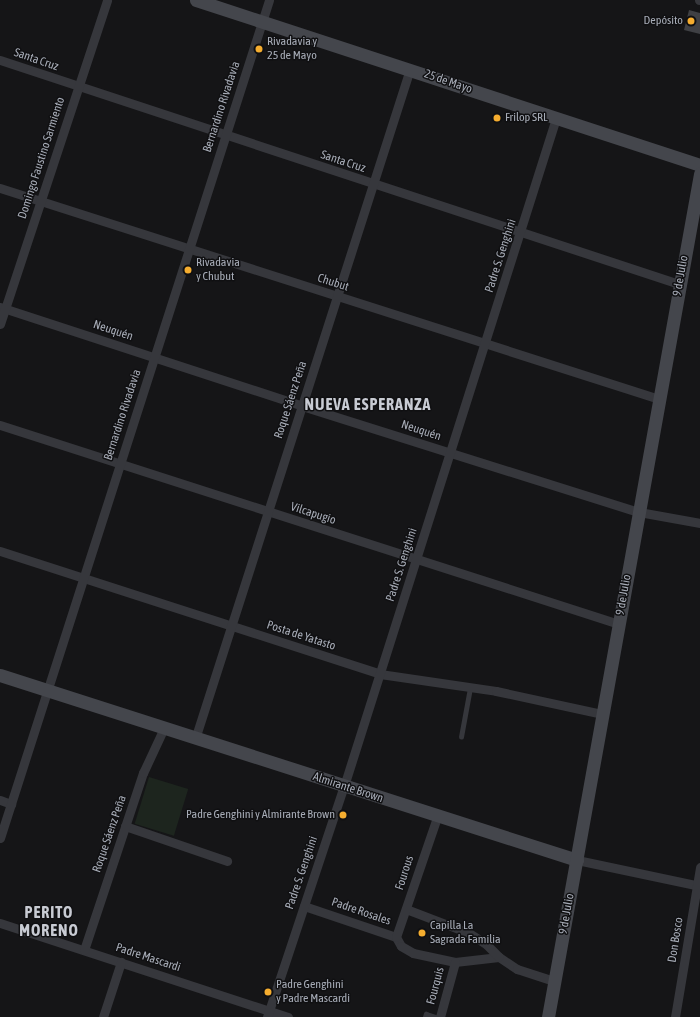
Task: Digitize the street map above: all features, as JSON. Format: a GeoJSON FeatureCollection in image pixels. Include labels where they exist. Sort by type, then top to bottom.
{"type":"FeatureCollection","features":[{"type":"Feature","properties":{"kind":"street","name":"Domingo Faustino Sarmiento"},"geometry":{"type":"LineString","coordinates":[[0,324],[3,308],[41,201],[107,0]]}},
{"type":"Feature","properties":{"kind":"street","name":"25 de Mayo"},"geometry":{"type":"LineString","coordinates":[[196,0],[700,165]]}},
{"type":"Feature","properties":{"kind":"street","name":"Bernardino Rivadavia"},"geometry":{"type":"LineString","coordinates":[[0,838],[85,579],[269,0]]}},
{"type":"Feature","properties":{"kind":"street","name":"Santa Cruz"},"geometry":{"type":"LineString","coordinates":[[0,60],[78,87],[679,284]]}},
{"type":"Feature","properties":{"kind":"street","name":"Roque Sáenz Peña"},"geometry":{"type":"LineString","coordinates":[[195,739],[410,69]]}},
{"type":"Feature","properties":{"kind":"street","name":"Padre S. Genghini"},"geometry":{"type":"LineString","coordinates":[[268,1014],[380,674],[556,118]]}},
{"type":"Feature","properties":{"kind":"street","name":"9 de Julio"},"geometry":{"type":"LineString","coordinates":[[548,1017],[700,174]]}},
{"type":"Feature","properties":{"kind":"street","name":"Chubut"},"geometry":{"type":"LineString","coordinates":[[0,188],[659,400]]}},
{"type":"Feature","properties":{"kind":"street","name":"Neuquén"},"geometry":{"type":"LineString","coordinates":[[3,308],[302,406],[639,512],[700,523]]}},
{"type":"Feature","properties":{"kind":"street","name":"Vilcapugio"},"geometry":{"type":"LineString","coordinates":[[0,425],[415,560],[619,624]]}},
{"type":"Feature","properties":{"kind":"street","name":"Posta de Yatasto"},"geometry":{"type":"LineString","coordinates":[[0,552],[380,674],[470,688],[602,714]]}},
{"type":"Feature","properties":{"kind":"street","name":"Almirante Brown"},"geometry":{"type":"LineString","coordinates":[[0,675],[436,817],[577,860],[698,885]]}},
{"type":"Feature","properties":{"kind":"street","name":"Roque Sáenz Peña"},"geometry":{"type":"LineString","coordinates":[[84,950],[144,773],[164,728]]}},
{"type":"Feature","properties":{"kind":"street"},"geometry":{"type":"LineString","coordinates":[[0,800],[11,804]]}},
{"type":"Feature","properties":{"kind":"street","name":"Fourous"},"geometry":{"type":"LineString","coordinates":[[396,937],[436,817]]}},
{"type":"Feature","properties":{"kind":"street"},"geometry":{"type":"LineString","coordinates":[[125,826],[227,862]]}},
{"type":"Feature","properties":{"kind":"street","name":"Don Bosco"},"geometry":{"type":"LineString","coordinates":[[675,1017],[700,867]]}},
{"type":"Feature","properties":{"kind":"street","name":"Padre Rosales"},"geometry":{"type":"LineString","coordinates":[[304,906],[396,937],[401,946],[413,953],[455,962],[499,957]]}},
{"type":"Feature","properties":{"kind":"street","name":"Padre Rosales"},"geometry":{"type":"LineString","coordinates":[[406,909],[470,933],[486,944],[499,957],[518,969],[555,981]]}},
{"type":"Feature","properties":{"kind":"street","name":"Padre Mascardi"},"geometry":{"type":"LineString","coordinates":[[0,923],[121,962],[268,1014],[288,1017]]}},
{"type":"Feature","properties":{"kind":"street"},"geometry":{"type":"LineString","coordinates":[[103,1017],[121,962]]}},
{"type":"Feature","properties":{"kind":"street","name":"Fourquis"},"geometry":{"type":"LineString","coordinates":[[440,1017],[455,962]]}},
{"type":"Feature","properties":{"kind":"lane"},"geometry":{"type":"LineString","coordinates":[[461,737],[470,688]]}},
{"type":"Feature","properties":{"kind":"lane"},"geometry":{"type":"LineString","coordinates":[[425,1017],[426,1014],[436,1017]]}},
{"type":"Feature","properties":{"kind":"shaded area"},"geometry":{"type":"Polygon","coordinates":[[[149,777],[188,789],[174,836],[135,824],[149,777]]]}},
{"type":"Feature","properties":{"kind":"building","name":"Depósito"},"geometry":{"type":"Polygon","coordinates":[[[689,10],[700,13],[700,34],[684,30],[689,10]]]}},
{"type":"Feature","properties":{"kind":"place","name":"Depósito"},"geometry":{"type":"Point","coordinates":[691,21]}},
{"type":"Feature","properties":{"kind":"place","name":"Rivadavia y 25 de Mayo"},"geometry":{"type":"Point","coordinates":[259,49]}},
{"type":"Feature","properties":{"kind":"place","name":"Frilop SRL"},"geometry":{"type":"Point","coordinates":[497,118]}},
{"type":"Feature","properties":{"kind":"place","name":"Rivadavia y Chubut"},"geometry":{"type":"Point","coordinates":[188,270]}},
{"type":"Feature","properties":{"kind":"place","name":"Padre Genghini y Almirante Brown"},"geometry":{"type":"Point","coordinates":[343,815]}},
{"type":"Feature","properties":{"kind":"place","name":"Capilla La Sagrada Familia"},"geometry":{"type":"Point","coordinates":[422,933]}},
{"type":"Feature","properties":{"kind":"place","name":"Padre Genghini y Padre Mascardi"},"geometry":{"type":"Point","coordinates":[268,992]}},
{"type":"Feature","properties":{"kind":"district","name":"NUEVA ESPERANZA"},"geometry":{"type":"Point","coordinates":[368,404]}},
{"type":"Feature","properties":{"kind":"district","name":"PERITO MORENO"},"geometry":{"type":"Point","coordinates":[49,921]}}]}
